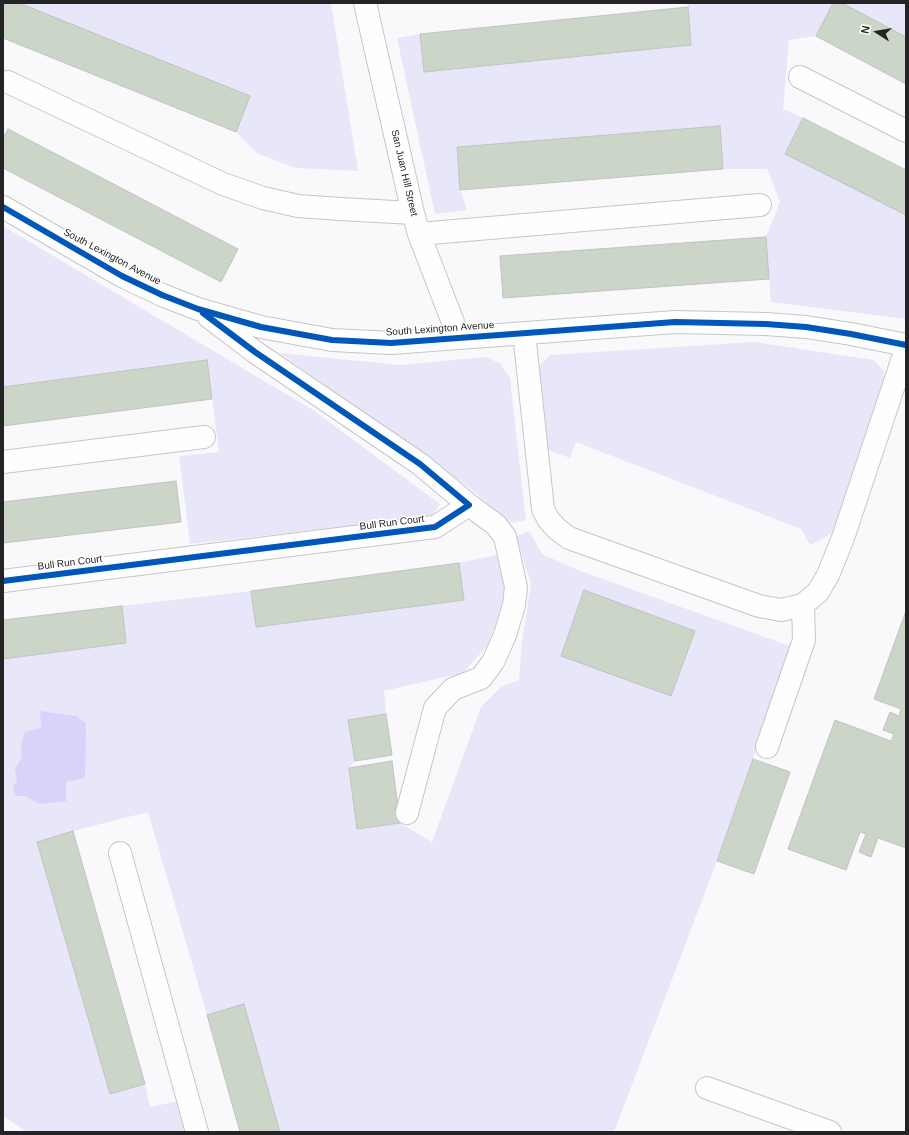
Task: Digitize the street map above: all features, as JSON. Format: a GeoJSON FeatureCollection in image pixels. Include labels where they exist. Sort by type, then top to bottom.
{"type":"FeatureCollection","features":[{"type":"Feature","properties":{"kind":"street","name":"San Juan Hill Street"},"geometry":{"type":"LineString","coordinates":[[365,3],[413,213],[419,234],[459,338]]}},
{"type":"Feature","properties":{"kind":"street"},"geometry":{"type":"LineString","coordinates":[[800,77],[906,131]]}},
{"type":"Feature","properties":{"kind":"street"},"geometry":{"type":"LineString","coordinates":[[8,82],[223,184],[263,198],[298,206],[413,213]]}},
{"type":"Feature","properties":{"kind":"street"},"geometry":{"type":"LineString","coordinates":[[419,234],[760,205]]}},
{"type":"Feature","properties":{"kind":"street","name":"South Lexington Avenue"},"geometry":{"type":"LineString","coordinates":[[3,207],[122,276],[162,295],[198,309],[261,327],[332,340],[391,343],[676,322],[766,324],[806,327],[906,345]]}},
{"type":"Feature","properties":{"kind":"street"},"geometry":{"type":"LineString","coordinates":[[198,309],[255,352],[420,464],[469,505],[496,525],[505,537],[516,587],[514,604],[505,635],[493,662],[481,678],[453,689],[436,708],[407,813]]}},
{"type":"Feature","properties":{"kind":"street"},"geometry":{"type":"LineString","coordinates":[[524,333],[543,509],[548,519],[556,528],[569,538],[759,606],[781,610],[803,605],[818,592],[828,575],[846,531],[906,349]]}},
{"type":"Feature","properties":{"kind":"street"},"geometry":{"type":"LineString","coordinates":[[3,462],[204,437]]}},
{"type":"Feature","properties":{"kind":"street","name":"Bull Run Court"},"geometry":{"type":"LineString","coordinates":[[3,581],[435,528],[469,505]]}},
{"type":"Feature","properties":{"kind":"street"},"geometry":{"type":"LineString","coordinates":[[767,747],[804,640],[803,605]]}},
{"type":"Feature","properties":{"kind":"street"},"geometry":{"type":"LineString","coordinates":[[120,853],[197,1132]]}},
{"type":"Feature","properties":{"kind":"street"},"geometry":{"type":"LineString","coordinates":[[706,1088],[830,1132]]}},
{"type":"Feature","properties":{"kind":"shaded area"},"geometry":{"type":"Polygon","coordinates":[[[19,3],[331,3],[358,171],[296,168],[258,154],[236,132],[19,3]]]}},
{"type":"Feature","properties":{"kind":"shaded area"},"geometry":{"type":"Polygon","coordinates":[[[688,3],[833,3],[816,36],[789,40],[783,109],[803,118],[785,154],[906,215],[906,319],[771,302],[766,237],[780,202],[767,169],[723,169],[720,126],[457,147],[460,190],[467,210],[435,214],[397,38],[420,34],[424,72],[691,45],[688,3]]]}},
{"type":"Feature","properties":{"kind":"shaded area"},"geometry":{"type":"Polygon","coordinates":[[[842,3],[906,3],[906,37],[842,3]]]}},
{"type":"Feature","properties":{"kind":"shaded area"},"geometry":{"type":"Polygon","coordinates":[[[3,226],[313,410],[440,504],[431,517],[190,544],[179,456],[219,452],[207,360],[3,387],[3,226]]]}},
{"type":"Feature","properties":{"kind":"shaded area"},"geometry":{"type":"Polygon","coordinates":[[[754,342],[874,360],[884,371],[883,389],[833,533],[810,545],[801,529],[576,442],[570,458],[548,450],[539,366],[550,355],[754,342]]]}},
{"type":"Feature","properties":{"kind":"shaded area"},"geometry":{"type":"Polygon","coordinates":[[[280,353],[400,365],[485,357],[500,363],[510,378],[526,520],[510,523],[475,492],[280,353]]]}},
{"type":"Feature","properties":{"kind":"shaded area"},"geometry":{"type":"Polygon","coordinates":[[[529,531],[542,554],[578,570],[790,646],[753,759],[717,861],[614,1132],[280,1132],[244,1005],[207,1015],[148,812],[73,831],[37,842],[110,1094],[145,1084],[150,1107],[179,1101],[187,1132],[27,1132],[3,1116],[3,659],[126,643],[122,606],[251,591],[256,627],[464,600],[459,563],[497,555],[506,596],[488,645],[463,673],[384,691],[386,714],[348,720],[355,761],[349,768],[357,829],[400,823],[432,842],[481,707],[501,687],[519,680],[522,642],[531,583],[516,537],[529,531]]]}},
{"type":"Feature","properties":{"kind":"shaded area"},"geometry":{"type":"Polygon","coordinates":[[[40,711],[76,716],[86,723],[85,778],[66,782],[66,801],[40,804],[24,796],[15,796],[13,787],[17,781],[15,769],[22,757],[21,744],[25,732],[41,728],[40,711]]]}},
{"type":"Feature","properties":{"kind":"building"},"geometry":{"type":"Polygon","coordinates":[[[4,3],[19,3],[250,96],[236,132],[3,38],[4,3]]]}},
{"type":"Feature","properties":{"kind":"building"},"geometry":{"type":"Polygon","coordinates":[[[833,3],[842,3],[906,37],[906,84],[816,36],[833,3]]]}},
{"type":"Feature","properties":{"kind":"building"},"geometry":{"type":"Polygon","coordinates":[[[688,7],[691,45],[424,72],[420,34],[688,7]]]}},
{"type":"Feature","properties":{"kind":"building"},"geometry":{"type":"Polygon","coordinates":[[[803,118],[906,170],[906,215],[785,154],[803,118]]]}},
{"type":"Feature","properties":{"kind":"building"},"geometry":{"type":"Polygon","coordinates":[[[720,126],[723,169],[460,190],[457,147],[720,126]]]}},
{"type":"Feature","properties":{"kind":"building"},"geometry":{"type":"Polygon","coordinates":[[[8,129],[238,249],[221,282],[3,168],[3,138],[8,129]]]}},
{"type":"Feature","properties":{"kind":"building"},"geometry":{"type":"Polygon","coordinates":[[[766,237],[769,279],[503,298],[500,256],[766,237]]]}},
{"type":"Feature","properties":{"kind":"building"},"geometry":{"type":"Polygon","coordinates":[[[207,360],[212,399],[3,426],[3,387],[207,360]]]}},
{"type":"Feature","properties":{"kind":"building"},"geometry":{"type":"Polygon","coordinates":[[[176,481],[181,522],[3,543],[3,502],[176,481]]]}},
{"type":"Feature","properties":{"kind":"building"},"geometry":{"type":"Polygon","coordinates":[[[459,563],[464,600],[256,627],[251,591],[459,563]]]}},
{"type":"Feature","properties":{"kind":"building"},"geometry":{"type":"Polygon","coordinates":[[[584,590],[695,631],[671,696],[561,656],[584,590]]]}},
{"type":"Feature","properties":{"kind":"building"},"geometry":{"type":"Polygon","coordinates":[[[122,606],[126,643],[3,659],[3,620],[122,606]]]}},
{"type":"Feature","properties":{"kind":"building"},"geometry":{"type":"Polygon","coordinates":[[[906,611],[906,848],[878,838],[871,857],[859,852],[866,834],[860,832],[846,870],[788,849],[835,720],[891,741],[894,734],[883,730],[890,712],[899,716],[901,709],[874,699],[906,611]]]}},
{"type":"Feature","properties":{"kind":"building"},"geometry":{"type":"Polygon","coordinates":[[[386,714],[392,755],[355,761],[348,720],[386,714]]]}},
{"type":"Feature","properties":{"kind":"building"},"geometry":{"type":"Polygon","coordinates":[[[753,759],[790,772],[754,874],[717,861],[753,759]]]}},
{"type":"Feature","properties":{"kind":"building"},"geometry":{"type":"Polygon","coordinates":[[[392,761],[400,823],[357,829],[349,768],[392,761]]]}},
{"type":"Feature","properties":{"kind":"building"},"geometry":{"type":"Polygon","coordinates":[[[73,831],[145,1084],[110,1094],[37,842],[73,831]]]}},
{"type":"Feature","properties":{"kind":"building"},"geometry":{"type":"Polygon","coordinates":[[[244,1004],[280,1132],[240,1132],[207,1015],[244,1004]]]}},
{"type":"Feature","properties":{"kind":"cycle path"},"geometry":{"type":"LineString","coordinates":[[3,207],[122,276],[162,295],[198,309],[261,327],[332,340],[391,343],[675,322],[766,324],[806,327],[906,345]]}},
{"type":"Feature","properties":{"kind":"cycle path"},"geometry":{"type":"LineString","coordinates":[[3,581],[435,527],[469,505],[420,464],[255,352],[203,313]]}}]}
